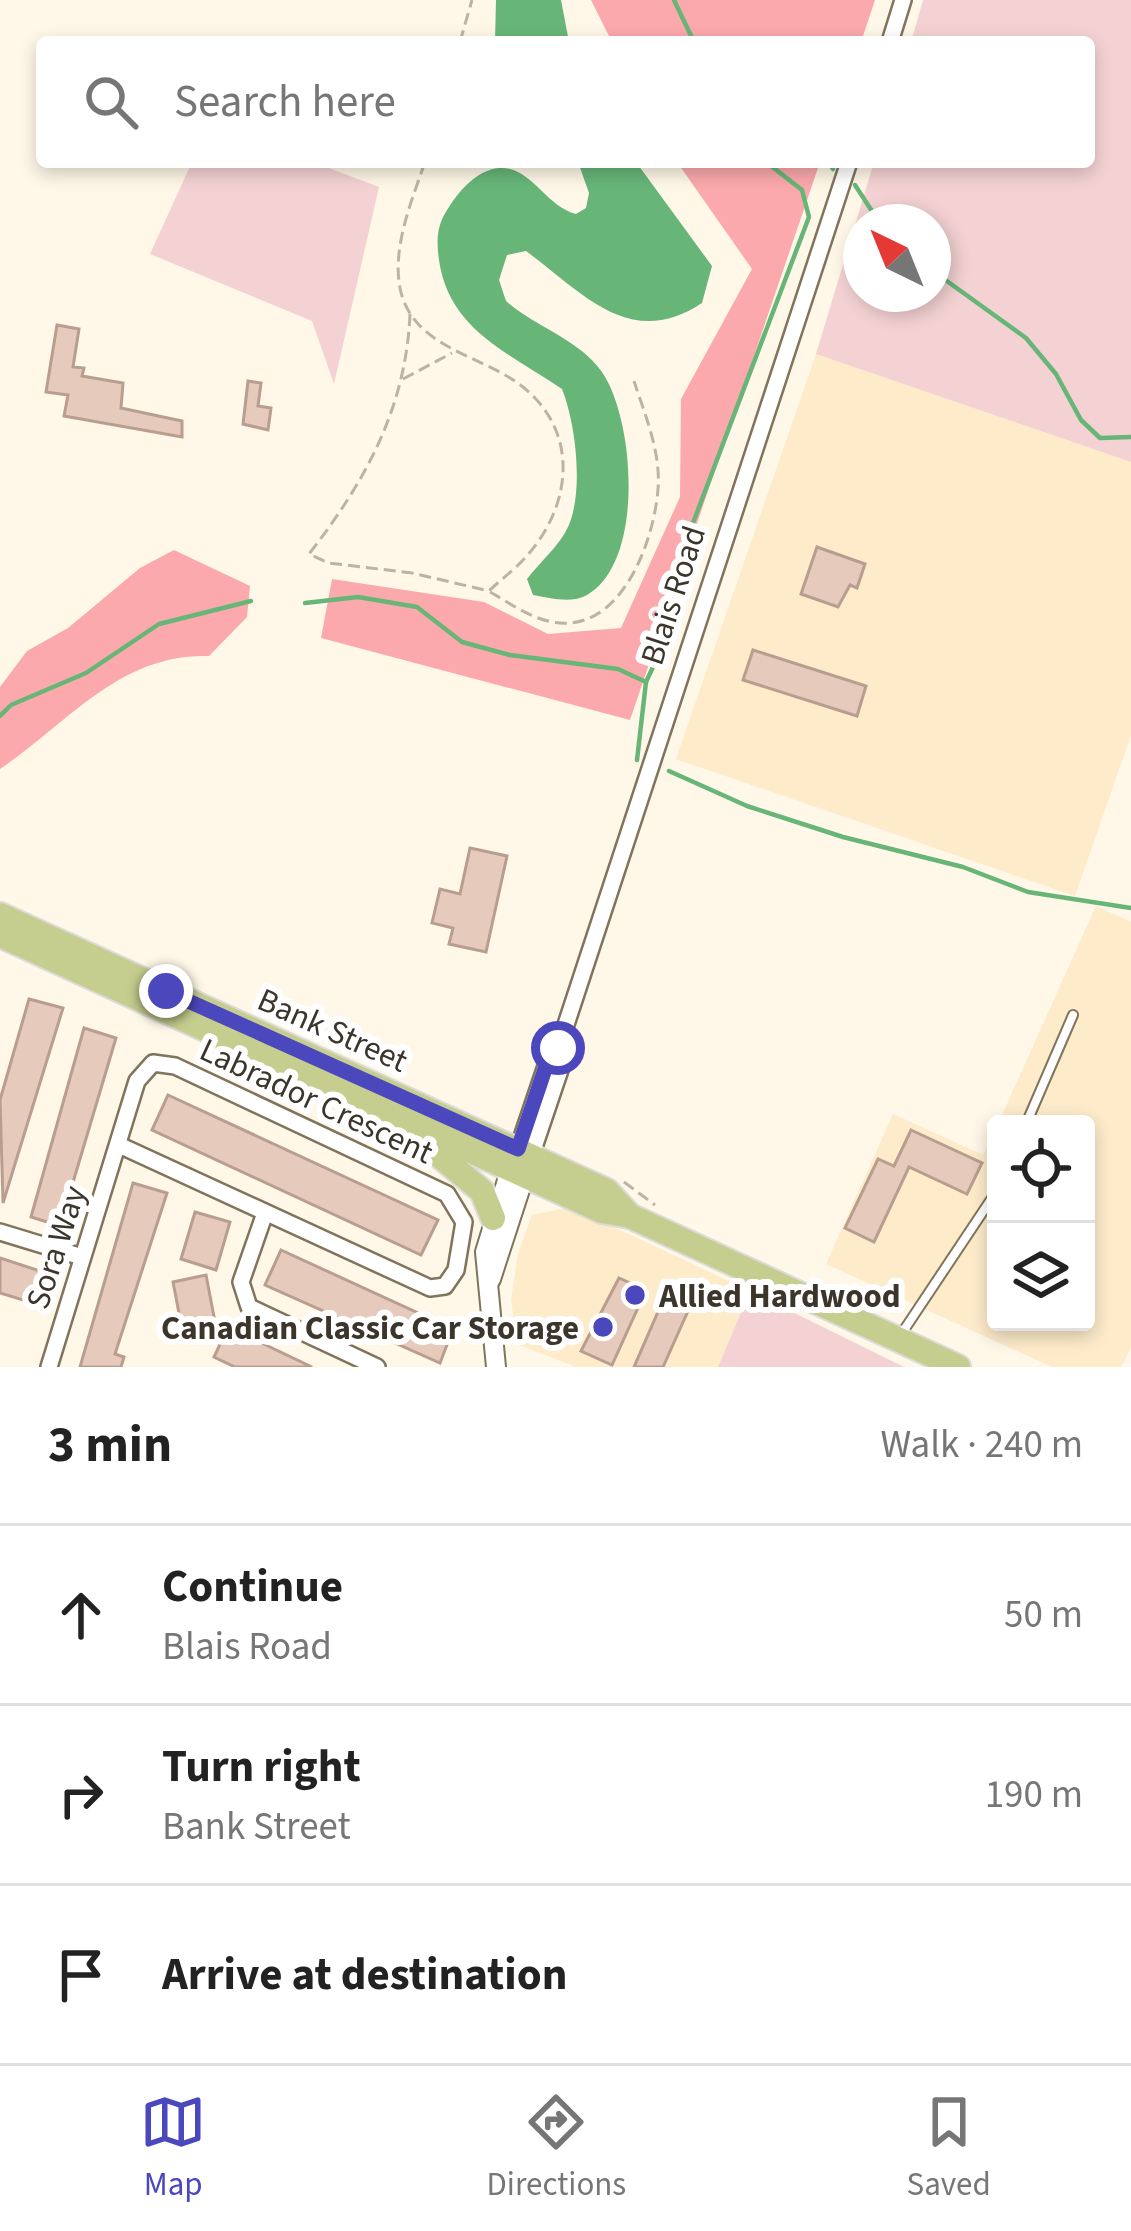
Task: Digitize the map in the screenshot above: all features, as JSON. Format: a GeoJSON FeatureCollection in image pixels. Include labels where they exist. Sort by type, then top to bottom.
{"type":"FeatureCollection","features":[{"type":"Feature","properties":{"kind":"main road","name":"Bank Street"},"geometry":{"type":"LineString","coordinates":[[0,915],[521,1162]]}},
{"type":"Feature","properties":{"kind":"main road","name":"Bank Street"},"geometry":{"type":"LineString","coordinates":[[0,935],[397,1119],[607,1191],[630,1216],[958,1367]]}},
{"type":"Feature","properties":{"kind":"main road"},"geometry":{"type":"LineString","coordinates":[[397,1119],[478,1187],[493,1218]]}},
{"type":"Feature","properties":{"kind":"street"},"geometry":{"type":"LineString","coordinates":[[892,36],[903,0]]}},
{"type":"Feature","properties":{"kind":"street","name":"Blais Road"},"geometry":{"type":"LineString","coordinates":[[521,1162],[560,1070],[558,1048],[847,168]]}},
{"type":"Feature","properties":{"kind":"street","name":"Labrador Crescent"},"geometry":{"type":"LineString","coordinates":[[153,1063],[175,1066],[453,1199],[464,1222],[456,1270],[445,1286],[430,1288],[119,1145],[144,1069],[153,1063]]}},
{"type":"Feature","properties":{"kind":"street","name":"Sora Way"},"geometry":{"type":"LineString","coordinates":[[49,1367],[119,1145]]}},
{"type":"Feature","properties":{"kind":"street"},"geometry":{"type":"LineString","coordinates":[[496,1367],[484,1252],[493,1218],[521,1162]]}},
{"type":"Feature","properties":{"kind":"street"},"geometry":{"type":"LineString","coordinates":[[487,1289],[521,1162]]}},
{"type":"Feature","properties":{"kind":"street"},"geometry":{"type":"LineString","coordinates":[[265,1213],[241,1282],[249,1307],[377,1367]]}},
{"type":"Feature","properties":{"kind":"street"},"geometry":{"type":"LineString","coordinates":[[0,1232],[82,1257]]}},
{"type":"Feature","properties":{"kind":"lane"},"geometry":{"type":"LineString","coordinates":[[1030,1115],[1073,1015]]}},
{"type":"Feature","properties":{"kind":"lane"},"geometry":{"type":"LineString","coordinates":[[898,1339],[987,1206]]}},
{"type":"Feature","properties":{"kind":"path"},"geometry":{"type":"LineString","coordinates":[[462,36],[472,0]]}},
{"type":"Feature","properties":{"kind":"path"},"geometry":{"type":"LineString","coordinates":[[423,168],[398,258],[400,291],[410,314],[452,353],[508,376],[533,396],[558,424],[565,463],[559,494],[537,542],[489,591]]}},
{"type":"Feature","properties":{"kind":"path"},"geometry":{"type":"LineString","coordinates":[[410,314],[401,380],[383,440],[358,491],[309,554],[329,563],[412,573],[489,591],[551,623],[586,619],[611,605],[637,570],[658,488],[654,447],[634,380]]}},
{"type":"Feature","properties":{"kind":"path"},"geometry":{"type":"LineString","coordinates":[[401,380],[452,353]]}},
{"type":"Feature","properties":{"kind":"shaded area"},"geometry":{"type":"Polygon","coordinates":[[[496,0],[561,0],[568,36],[495,36],[496,0]]]}},
{"type":"Feature","properties":{"kind":"shaded area"},"geometry":{"type":"Polygon","coordinates":[[[591,0],[875,0],[863,36],[609,36],[591,0]]]}},
{"type":"Feature","properties":{"kind":"shaded area"},"geometry":{"type":"Polygon","coordinates":[[[923,0],[1131,0],[1131,462],[816,354],[843,265],[843,312],[951,312],[951,204],[861,204],[872,168],[1095,168],[1095,36],[913,36],[923,0]]]}},
{"type":"Feature","properties":{"kind":"shaded area"},"geometry":{"type":"Polygon","coordinates":[[[189,168],[329,168],[379,187],[334,384],[312,321],[150,254],[189,168]]]}},
{"type":"Feature","properties":{"kind":"shaded area"},"geometry":{"type":"Polygon","coordinates":[[[580,168],[640,168],[712,266],[702,303],[652,321],[608,311],[526,251],[507,255],[499,280],[506,301],[592,361],[613,394],[622,422],[629,489],[618,553],[606,578],[587,595],[567,600],[533,595],[527,579],[568,527],[576,496],[576,458],[562,389],[468,322],[445,284],[438,238],[442,220],[458,194],[491,170],[520,173],[556,204],[576,214],[586,208],[589,193],[580,168]]]}},
{"type":"Feature","properties":{"kind":"shaded area"},"geometry":{"type":"Polygon","coordinates":[[[681,168],[818,168],[630,720],[321,638],[332,579],[484,602],[548,634],[621,628],[680,497],[681,399],[752,269],[681,168]]]}},
{"type":"Feature","properties":{"kind":"shaded area"},"geometry":{"type":"Polygon","coordinates":[[[816,354],[1131,462],[1131,735],[1075,896],[676,759],[816,354]]]}},
{"type":"Feature","properties":{"kind":"shaded area"},"geometry":{"type":"Polygon","coordinates":[[[174,550],[250,586],[247,617],[209,656],[177,658],[122,678],[0,769],[0,687],[27,651],[68,628],[140,568],[174,550]]]}},
{"type":"Feature","properties":{"kind":"shaded area"},"geometry":{"type":"Polygon","coordinates":[[[1096,906],[1131,922],[1131,1348],[1121,1367],[1052,1367],[826,1264],[893,1114],[983,1155],[987,1147],[987,1331],[1095,1331],[1095,1115],[1002,1115],[1096,906]]]}},
{"type":"Feature","properties":{"kind":"shaded area"},"geometry":{"type":"Polygon","coordinates":[[[571,1207],[750,1291],[718,1367],[576,1367],[517,1344],[511,1300],[518,1254],[532,1215],[571,1207]]]}},
{"type":"Feature","properties":{"kind":"shaded area"},"geometry":{"type":"Polygon","coordinates":[[[750,1291],[904,1367],[718,1367],[750,1291]]]}},
{"type":"Feature","properties":{"kind":"building"},"geometry":{"type":"Polygon","coordinates":[[[57,325],[79,329],[73,367],[84,368],[82,376],[123,383],[121,408],[182,421],[182,437],[64,416],[68,395],[46,392],[57,325]]]}},
{"type":"Feature","properties":{"kind":"building"},"geometry":{"type":"Polygon","coordinates":[[[248,381],[261,383],[258,406],[271,408],[268,430],[243,424],[248,381]]]}},
{"type":"Feature","properties":{"kind":"building"},"geometry":{"type":"Polygon","coordinates":[[[817,547],[865,564],[857,588],[850,585],[838,607],[801,594],[817,547]]]}},
{"type":"Feature","properties":{"kind":"building"},"geometry":{"type":"Polygon","coordinates":[[[753,650],[866,686],[857,716],[743,680],[753,650]]]}},
{"type":"Feature","properties":{"kind":"building"},"geometry":{"type":"Polygon","coordinates":[[[470,848],[507,856],[486,952],[449,944],[453,928],[432,923],[440,889],[460,894],[470,848]]]}},
{"type":"Feature","properties":{"kind":"building"},"geometry":{"type":"Polygon","coordinates":[[[29,999],[63,1008],[3,1203],[0,1100],[29,999]]]}},
{"type":"Feature","properties":{"kind":"building"},"geometry":{"type":"Polygon","coordinates":[[[84,1028],[116,1038],[60,1226],[31,1217],[84,1028]]]}},
{"type":"Feature","properties":{"kind":"building"},"geometry":{"type":"Polygon","coordinates":[[[168,1095],[438,1220],[421,1255],[152,1130],[168,1095]]]}},
{"type":"Feature","properties":{"kind":"building"},"geometry":{"type":"Polygon","coordinates":[[[911,1130],[982,1163],[967,1194],[909,1167],[874,1242],[845,1228],[878,1159],[894,1166],[911,1130]]]}},
{"type":"Feature","properties":{"kind":"building"},"geometry":{"type":"Polygon","coordinates":[[[133,1183],[167,1193],[115,1354],[124,1357],[121,1367],[80,1367],[133,1183]]]}},
{"type":"Feature","properties":{"kind":"building"},"geometry":{"type":"Polygon","coordinates":[[[195,1212],[230,1222],[216,1270],[181,1259],[195,1212]]]}},
{"type":"Feature","properties":{"kind":"building"},"geometry":{"type":"Polygon","coordinates":[[[281,1250],[453,1329],[440,1363],[265,1285],[281,1250]]]}},
{"type":"Feature","properties":{"kind":"building"},"geometry":{"type":"Polygon","coordinates":[[[0,1258],[46,1273],[36,1304],[0,1293],[0,1258]]]}},
{"type":"Feature","properties":{"kind":"building"},"geometry":{"type":"Polygon","coordinates":[[[206,1275],[216,1327],[183,1334],[173,1282],[206,1275]]]}},
{"type":"Feature","properties":{"kind":"building"},"geometry":{"type":"Polygon","coordinates":[[[619,1278],[646,1290],[612,1365],[581,1351],[619,1278]]]}},
{"type":"Feature","properties":{"kind":"building"},"geometry":{"type":"Polygon","coordinates":[[[667,1291],[692,1302],[663,1367],[634,1367],[667,1291]]]}},
{"type":"Feature","properties":{"kind":"building"},"geometry":{"type":"Polygon","coordinates":[[[228,1327],[312,1367],[235,1367],[214,1357],[228,1327]]]}},
{"type":"Feature","properties":{"kind":"waterway"},"geometry":{"type":"LineString","coordinates":[[674,0],[691,36]]}},
{"type":"Feature","properties":{"kind":"waterway"},"geometry":{"type":"LineString","coordinates":[[637,760],[646,682],[660,652],[693,523],[809,217],[802,190],[774,168]]}},
{"type":"Feature","properties":{"kind":"waterway"},"geometry":{"type":"LineString","coordinates":[[855,185],[867,204]]}},
{"type":"Feature","properties":{"kind":"waterway"},"geometry":{"type":"LineString","coordinates":[[951,284],[1026,338],[1056,374],[1081,420],[1100,438],[1131,437]]}},
{"type":"Feature","properties":{"kind":"waterway"},"geometry":{"type":"LineString","coordinates":[[305,603],[358,597],[417,607],[462,642],[510,655],[618,669],[646,682]]}},
{"type":"Feature","properties":{"kind":"waterway"},"geometry":{"type":"LineString","coordinates":[[0,716],[11,705],[86,673],[159,624],[251,601]]}},
{"type":"Feature","properties":{"kind":"waterway"},"geometry":{"type":"LineString","coordinates":[[669,771],[747,806],[843,837],[963,867],[1028,892],[1131,908]]}},
{"type":"Feature","properties":{"kind":"place","name":"Allied Hardwood"},"geometry":{"type":"Point","coordinates":[635,1295]}},
{"type":"Feature","properties":{"kind":"place","name":"Canadian Classic Car Storage"},"geometry":{"type":"Point","coordinates":[603,1327]}},
{"type":"Feature","properties":{"kind":"route"},"geometry":{"type":"LineString","coordinates":[[166,991],[518,1149],[545,1069],[558,1048]]}}]}
